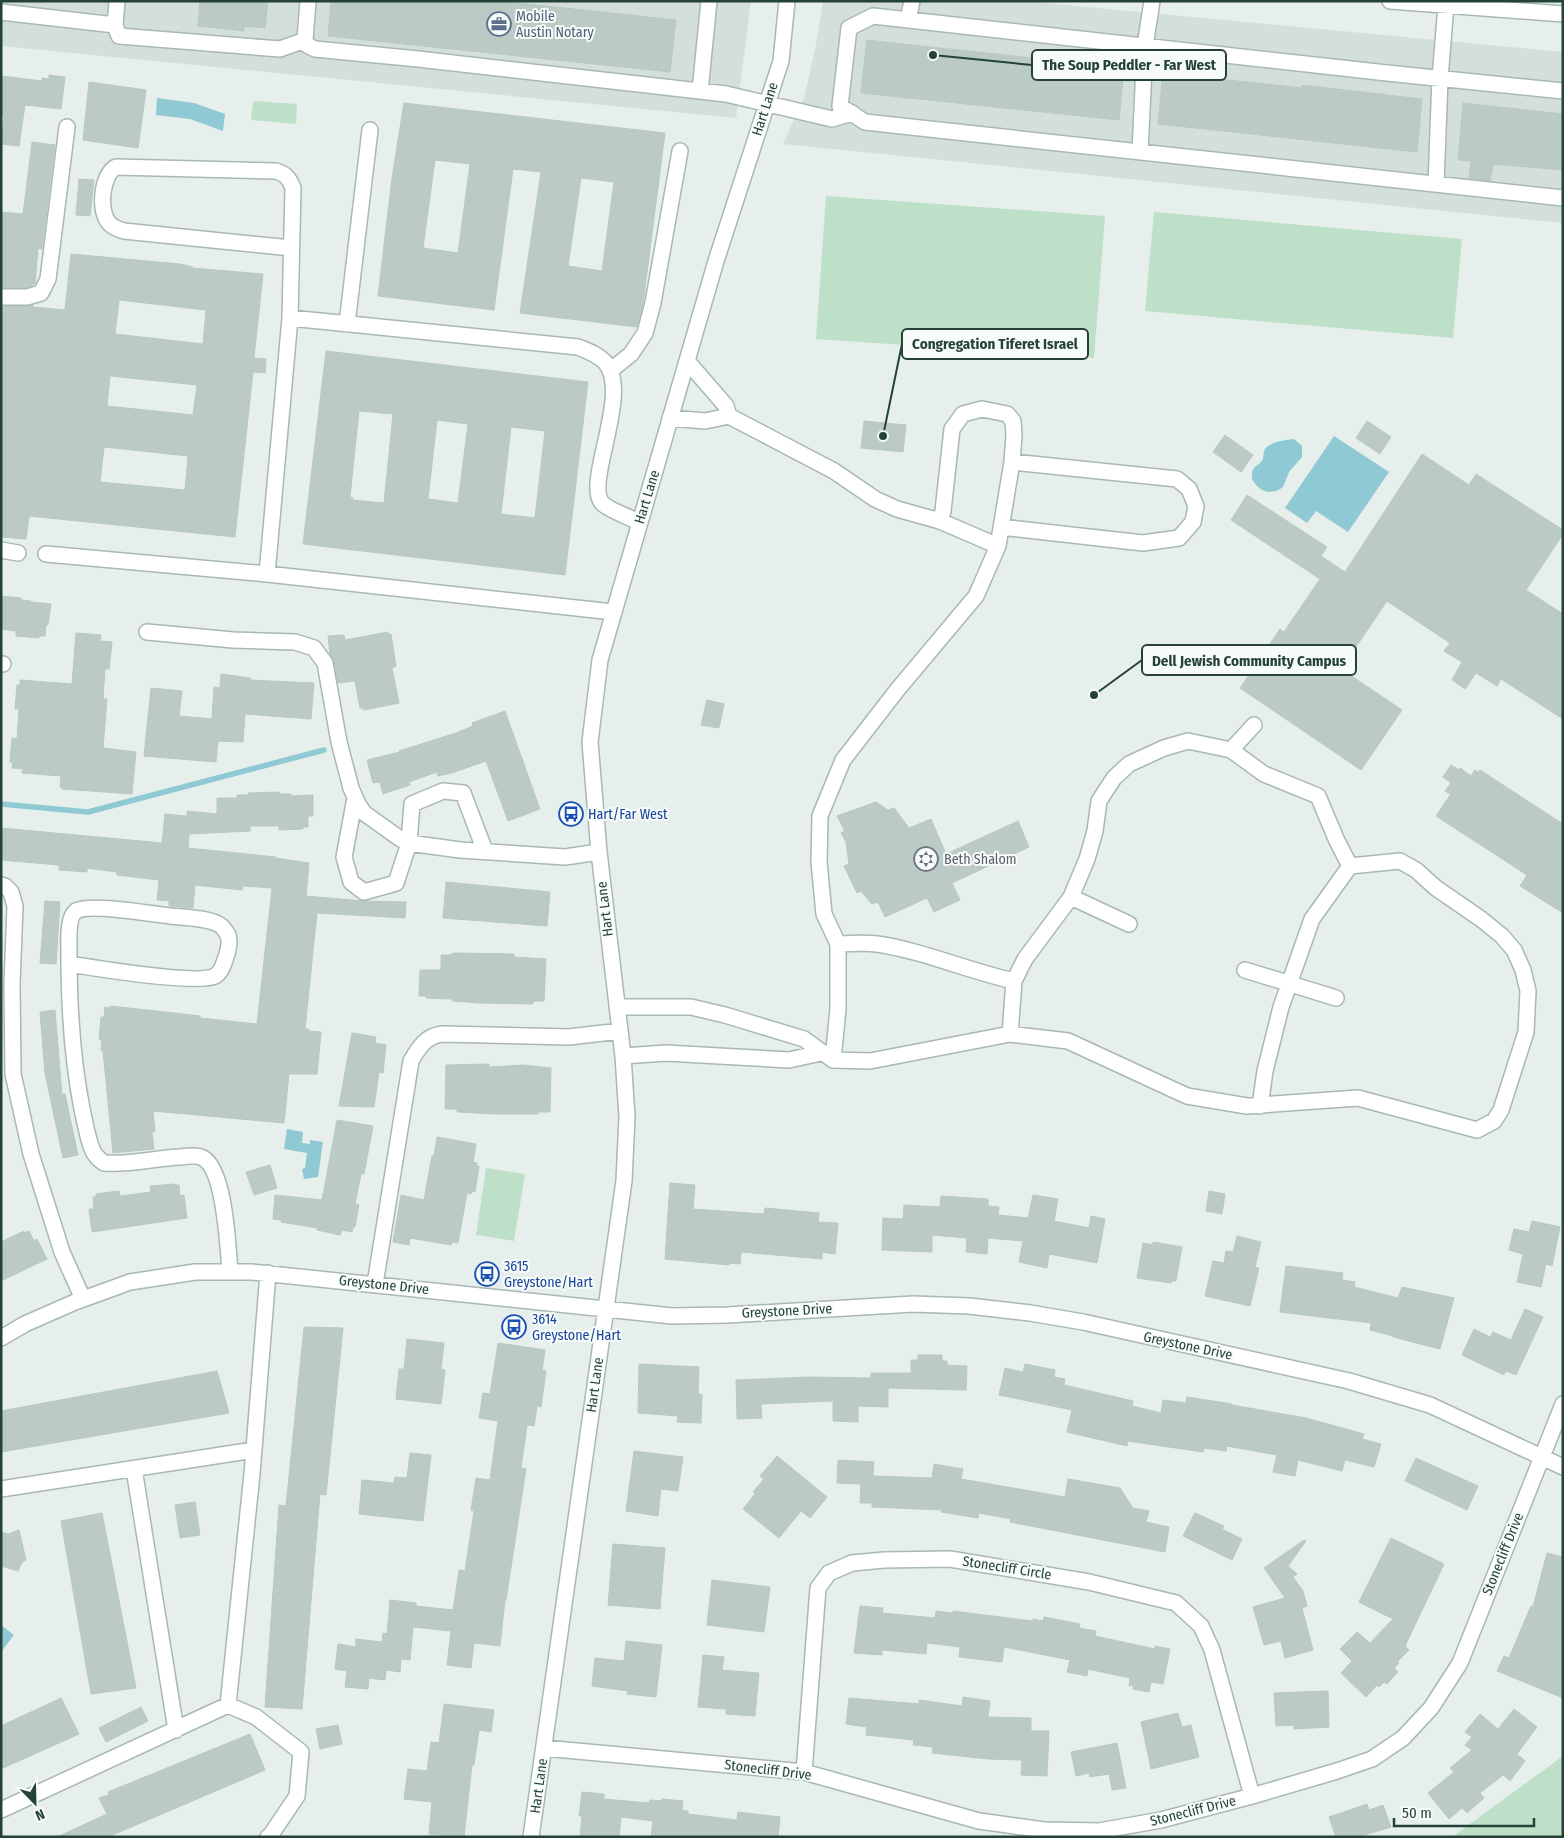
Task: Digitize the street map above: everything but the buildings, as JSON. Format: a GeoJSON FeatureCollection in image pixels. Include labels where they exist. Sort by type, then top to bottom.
{"type":"FeatureCollection","features":[{"type":"Feature","properties":{"kind":"street"},"geometry":{"type":"LineString","coordinates":[[117,1],[115,25],[120,36],[280,49],[305,40]]}},
{"type":"Feature","properties":{"kind":"street"},"geometry":{"type":"LineString","coordinates":[[308,1],[305,40],[307,45],[316,49],[726,94],[767,102],[832,119],[852,114]]}},
{"type":"Feature","properties":{"kind":"street"},"geometry":{"type":"LineString","coordinates":[[700,91],[709,1]]}},
{"type":"Feature","properties":{"kind":"street","name":"Hart Lane"},"geometry":{"type":"LineString","coordinates":[[532,1837],[624,1181],[627,1117],[623,1056],[599,852],[590,742],[600,660],[716,261],[781,61],[787,1]]}},
{"type":"Feature","properties":{"kind":"street"},"geometry":{"type":"LineString","coordinates":[[908,20],[912,1]]}},
{"type":"Feature","properties":{"kind":"street"},"geometry":{"type":"LineString","coordinates":[[1140,152],[1145,46],[1152,1]]}},
{"type":"Feature","properties":{"kind":"street"},"geometry":{"type":"LineString","coordinates":[[1390,1],[1563,14]]}},
{"type":"Feature","properties":{"kind":"street"},"geometry":{"type":"LineString","coordinates":[[1436,184],[1440,78],[1446,6]]}},
{"type":"Feature","properties":{"kind":"street"},"geometry":{"type":"LineString","coordinates":[[1,12],[115,25]]}},
{"type":"Feature","properties":{"kind":"street"},"geometry":{"type":"LineString","coordinates":[[1563,91],[873,16],[849,28],[840,106],[866,122],[1563,198]]}},
{"type":"Feature","properties":{"kind":"street"},"geometry":{"type":"LineString","coordinates":[[1,297],[28,297],[41,293],[48,280],[67,127]]}},
{"type":"Feature","properties":{"kind":"street"},"geometry":{"type":"LineString","coordinates":[[347,324],[370,130]]}},
{"type":"Feature","properties":{"kind":"street"},"geometry":{"type":"LineString","coordinates":[[610,371],[631,354],[645,333],[653,303],[680,151]]}},
{"type":"Feature","properties":{"kind":"street"},"geometry":{"type":"LineString","coordinates":[[267,574],[290,318],[293,188],[290,180],[284,174],[276,171],[116,167],[110,170],[105,179],[103,207],[108,223],[116,229],[291,248]]}},
{"type":"Feature","properties":{"kind":"street"},"geometry":{"type":"LineString","coordinates":[[290,318],[578,347],[595,354],[606,363],[614,388],[610,423],[598,484],[598,496],[601,503],[609,508],[640,522]]}},
{"type":"Feature","properties":{"kind":"street"},"geometry":{"type":"LineString","coordinates":[[687,361],[726,406],[729,416]]}},
{"type":"Feature","properties":{"kind":"street"},"geometry":{"type":"LineString","coordinates":[[827,1056],[838,1009],[838,944],[824,914],[819,862],[820,816],[843,760],[898,689],[976,596],[998,546],[1012,462],[1014,435],[1013,421],[1007,414],[982,409],[963,414],[952,429],[944,511],[940,521]]}},
{"type":"Feature","properties":{"kind":"street"},"geometry":{"type":"LineString","coordinates":[[670,418],[705,421],[729,416],[834,471],[875,499],[897,509],[940,521],[998,546]]}},
{"type":"Feature","properties":{"kind":"street"},"geometry":{"type":"LineString","coordinates":[[1001,527],[1144,544],[1179,538],[1193,522],[1196,506],[1189,489],[1177,479],[1012,462]]}},
{"type":"Feature","properties":{"kind":"street"},"geometry":{"type":"LineString","coordinates":[[1,550],[18,553]]}},
{"type":"Feature","properties":{"kind":"street"},"geometry":{"type":"LineString","coordinates":[[46,554],[267,574],[613,612]]}},
{"type":"Feature","properties":{"kind":"street"},"geometry":{"type":"LineString","coordinates":[[146,632],[233,640],[295,642],[314,648],[324,663],[338,742],[355,798],[364,813],[409,843],[565,857],[599,852]]}},
{"type":"Feature","properties":{"kind":"street"},"geometry":{"type":"LineString","coordinates":[[1231,750],[1254,725]]}},
{"type":"Feature","properties":{"kind":"street"},"geometry":{"type":"LineString","coordinates":[[1010,1034],[1014,981],[1025,959],[1071,898],[1087,859],[1095,831],[1099,801],[1114,778],[1129,764],[1164,748],[1188,741],[1231,750],[1264,774],[1318,796],[1350,866]]}},
{"type":"Feature","properties":{"kind":"street"},"geometry":{"type":"LineString","coordinates":[[355,798],[344,857],[351,882],[364,892],[396,883],[409,843],[412,804],[444,790],[463,793],[485,851]]}},
{"type":"Feature","properties":{"kind":"street"},"geometry":{"type":"LineString","coordinates":[[623,1056],[666,1053],[789,1060],[827,1056],[870,1061],[1010,1034],[1068,1040],[1187,1096],[1247,1106],[1260,1106],[1358,1098],[1477,1130],[1494,1121],[1501,1110],[1526,1032],[1528,991],[1523,970],[1514,950],[1502,936],[1481,919],[1436,888],[1416,870],[1400,861],[1350,866],[1312,919],[1281,1007],[1265,1071],[1260,1106]]}},
{"type":"Feature","properties":{"kind":"street"},"geometry":{"type":"LineString","coordinates":[[1,885],[6,886],[11,892],[15,906],[7,983],[13,1074],[34,1162],[62,1252],[83,1298]]}},
{"type":"Feature","properties":{"kind":"street"},"geometry":{"type":"LineString","coordinates":[[1071,898],[1129,924]]}},
{"type":"Feature","properties":{"kind":"street"},"geometry":{"type":"LineString","coordinates":[[69,964],[113,971],[193,979],[213,977],[219,973],[227,956],[229,939],[222,926],[213,922],[174,916],[85,908],[75,912],[70,920],[69,964],[69,1005],[79,1092],[88,1139],[93,1151],[104,1164],[126,1164],[180,1156],[202,1157],[209,1162],[217,1174],[225,1220],[230,1272]]}},
{"type":"Feature","properties":{"kind":"street"},"geometry":{"type":"LineString","coordinates":[[838,944],[876,944],[932,957],[987,976],[1014,981]]}},
{"type":"Feature","properties":{"kind":"street"},"geometry":{"type":"LineString","coordinates":[[1245,970],[1336,998]]}},
{"type":"Feature","properties":{"kind":"street"},"geometry":{"type":"LineString","coordinates":[[617,1007],[691,1007],[725,1015],[804,1039],[827,1056]]}},
{"type":"Feature","properties":{"kind":"street"},"geometry":{"type":"LineString","coordinates":[[375,1284],[411,1061],[419,1047],[434,1035],[442,1034],[569,1037],[620,1031]]}},
{"type":"Feature","properties":{"kind":"street","name":"Greystone Drive"},"geometry":{"type":"LineString","coordinates":[[1,1338],[25,1324],[83,1298],[130,1282],[195,1272],[268,1273],[672,1316],[913,1304],[969,1306],[1030,1313],[1092,1324],[1348,1381],[1430,1405],[1563,1467]]}},
{"type":"Feature","properties":{"kind":"street"},"geometry":{"type":"LineString","coordinates":[[228,1705],[254,1450],[268,1273]]}},
{"type":"Feature","properties":{"kind":"street","name":"Stonecliff Drive"},"geometry":{"type":"LineString","coordinates":[[544,1748],[804,1772],[979,1821],[1044,1830],[1099,1831],[1161,1820],[1337,1771],[1372,1759],[1403,1738],[1431,1708],[1460,1663],[1563,1404]]}},
{"type":"Feature","properties":{"kind":"street"},"geometry":{"type":"LineString","coordinates":[[1,1489],[254,1450]]}},
{"type":"Feature","properties":{"kind":"street"},"geometry":{"type":"LineString","coordinates":[[134,1469],[176,1730]]}},
{"type":"Feature","properties":{"kind":"street","name":"Stonecliff Circle"},"geometry":{"type":"LineString","coordinates":[[804,1772],[818,1588],[829,1573],[852,1563],[884,1560],[950,1559],[1089,1582],[1176,1603],[1201,1626],[1212,1650],[1252,1796]]}},
{"type":"Feature","properties":{"kind":"street"},"geometry":{"type":"LineString","coordinates":[[1,1810],[228,1705],[256,1717],[301,1752],[297,1796],[268,1837]]}},
{"type":"Feature","properties":{"kind":"shaded area"},"geometry":{"type":"Polygon","coordinates":[[[1,1],[751,1],[736,118],[1,46],[1,1]]]}},
{"type":"Feature","properties":{"kind":"shaded area"},"geometry":{"type":"Polygon","coordinates":[[[823,1],[1024,1],[1563,52],[1563,223],[783,144],[804,98],[816,45],[823,1]]]}},
{"type":"Feature","properties":{"kind":"green space"},"geometry":{"type":"Polygon","coordinates":[[[253,101],[297,104],[296,124],[251,120],[253,101]]]}},
{"type":"Feature","properties":{"kind":"green space"},"geometry":{"type":"Polygon","coordinates":[[[826,196],[1105,216],[1094,358],[816,339],[826,196]]]}},
{"type":"Feature","properties":{"kind":"green space"},"geometry":{"type":"Polygon","coordinates":[[[1154,212],[1462,239],[1453,338],[1145,311],[1154,212]]]}},
{"type":"Feature","properties":{"kind":"green space"},"geometry":{"type":"Polygon","coordinates":[[[486,1168],[525,1174],[514,1241],[476,1235],[486,1168]]]}},
{"type":"Feature","properties":{"kind":"green space"},"geometry":{"type":"Polygon","coordinates":[[[1563,1756],[1563,1837],[1452,1837],[1563,1756]]]}},
{"type":"Feature","properties":{"kind":"water"},"geometry":{"type":"Polygon","coordinates":[[[157,98],[194,103],[225,114],[223,131],[190,119],[156,115],[157,98]]]}},
{"type":"Feature","properties":{"kind":"water"},"geometry":{"type":"Polygon","coordinates":[[[1334,436],[1389,472],[1348,532],[1316,511],[1307,523],[1285,508],[1334,436]]]}},
{"type":"Feature","properties":{"kind":"water"},"geometry":{"type":"Polygon","coordinates":[[[1294,439],[1302,446],[1302,457],[1289,472],[1283,487],[1270,492],[1262,490],[1252,479],[1252,471],[1263,459],[1264,451],[1269,445],[1294,439]]]}},
{"type":"Feature","properties":{"kind":"water"},"geometry":{"type":"Polygon","coordinates":[[[287,1129],[303,1132],[302,1143],[310,1144],[310,1140],[323,1142],[318,1177],[304,1179],[302,1169],[305,1168],[307,1153],[284,1149],[287,1129]]]}},
{"type":"Feature","properties":{"kind":"water"},"geometry":{"type":"Polygon","coordinates":[[[1,1625],[14,1635],[1,1652],[1,1625]]]}},
{"type":"Feature","properties":{"kind":"waterway"},"geometry":{"type":"LineString","coordinates":[[1,804],[88,812],[324,750]]}},
{"type":"Feature","properties":{"kind":"place","name":"Mobile Austin Notary"},"geometry":{"type":"Point","coordinates":[499,24]}},
{"type":"Feature","properties":{"kind":"place","name":"The Soup Peddler - Far West"},"geometry":{"type":"Point","coordinates":[933,55]}},
{"type":"Feature","properties":{"kind":"place","name":"Congregation Tiferet Israel"},"geometry":{"type":"Point","coordinates":[883,436]}},
{"type":"Feature","properties":{"kind":"place","name":"Dell Jewish Community Campus"},"geometry":{"type":"Point","coordinates":[1094,695]}},
{"type":"Feature","properties":{"kind":"place","name":"Hart/Far West"},"geometry":{"type":"Point","coordinates":[571,814]}},
{"type":"Feature","properties":{"kind":"place","name":"Beth Shalom"},"geometry":{"type":"Point","coordinates":[926,859]}},
{"type":"Feature","properties":{"kind":"place","name":"3615 Greystone/Hart"},"geometry":{"type":"Point","coordinates":[487,1274]}},
{"type":"Feature","properties":{"kind":"place","name":"3614 Greystone/Hart"},"geometry":{"type":"Point","coordinates":[514,1327]}}]}
